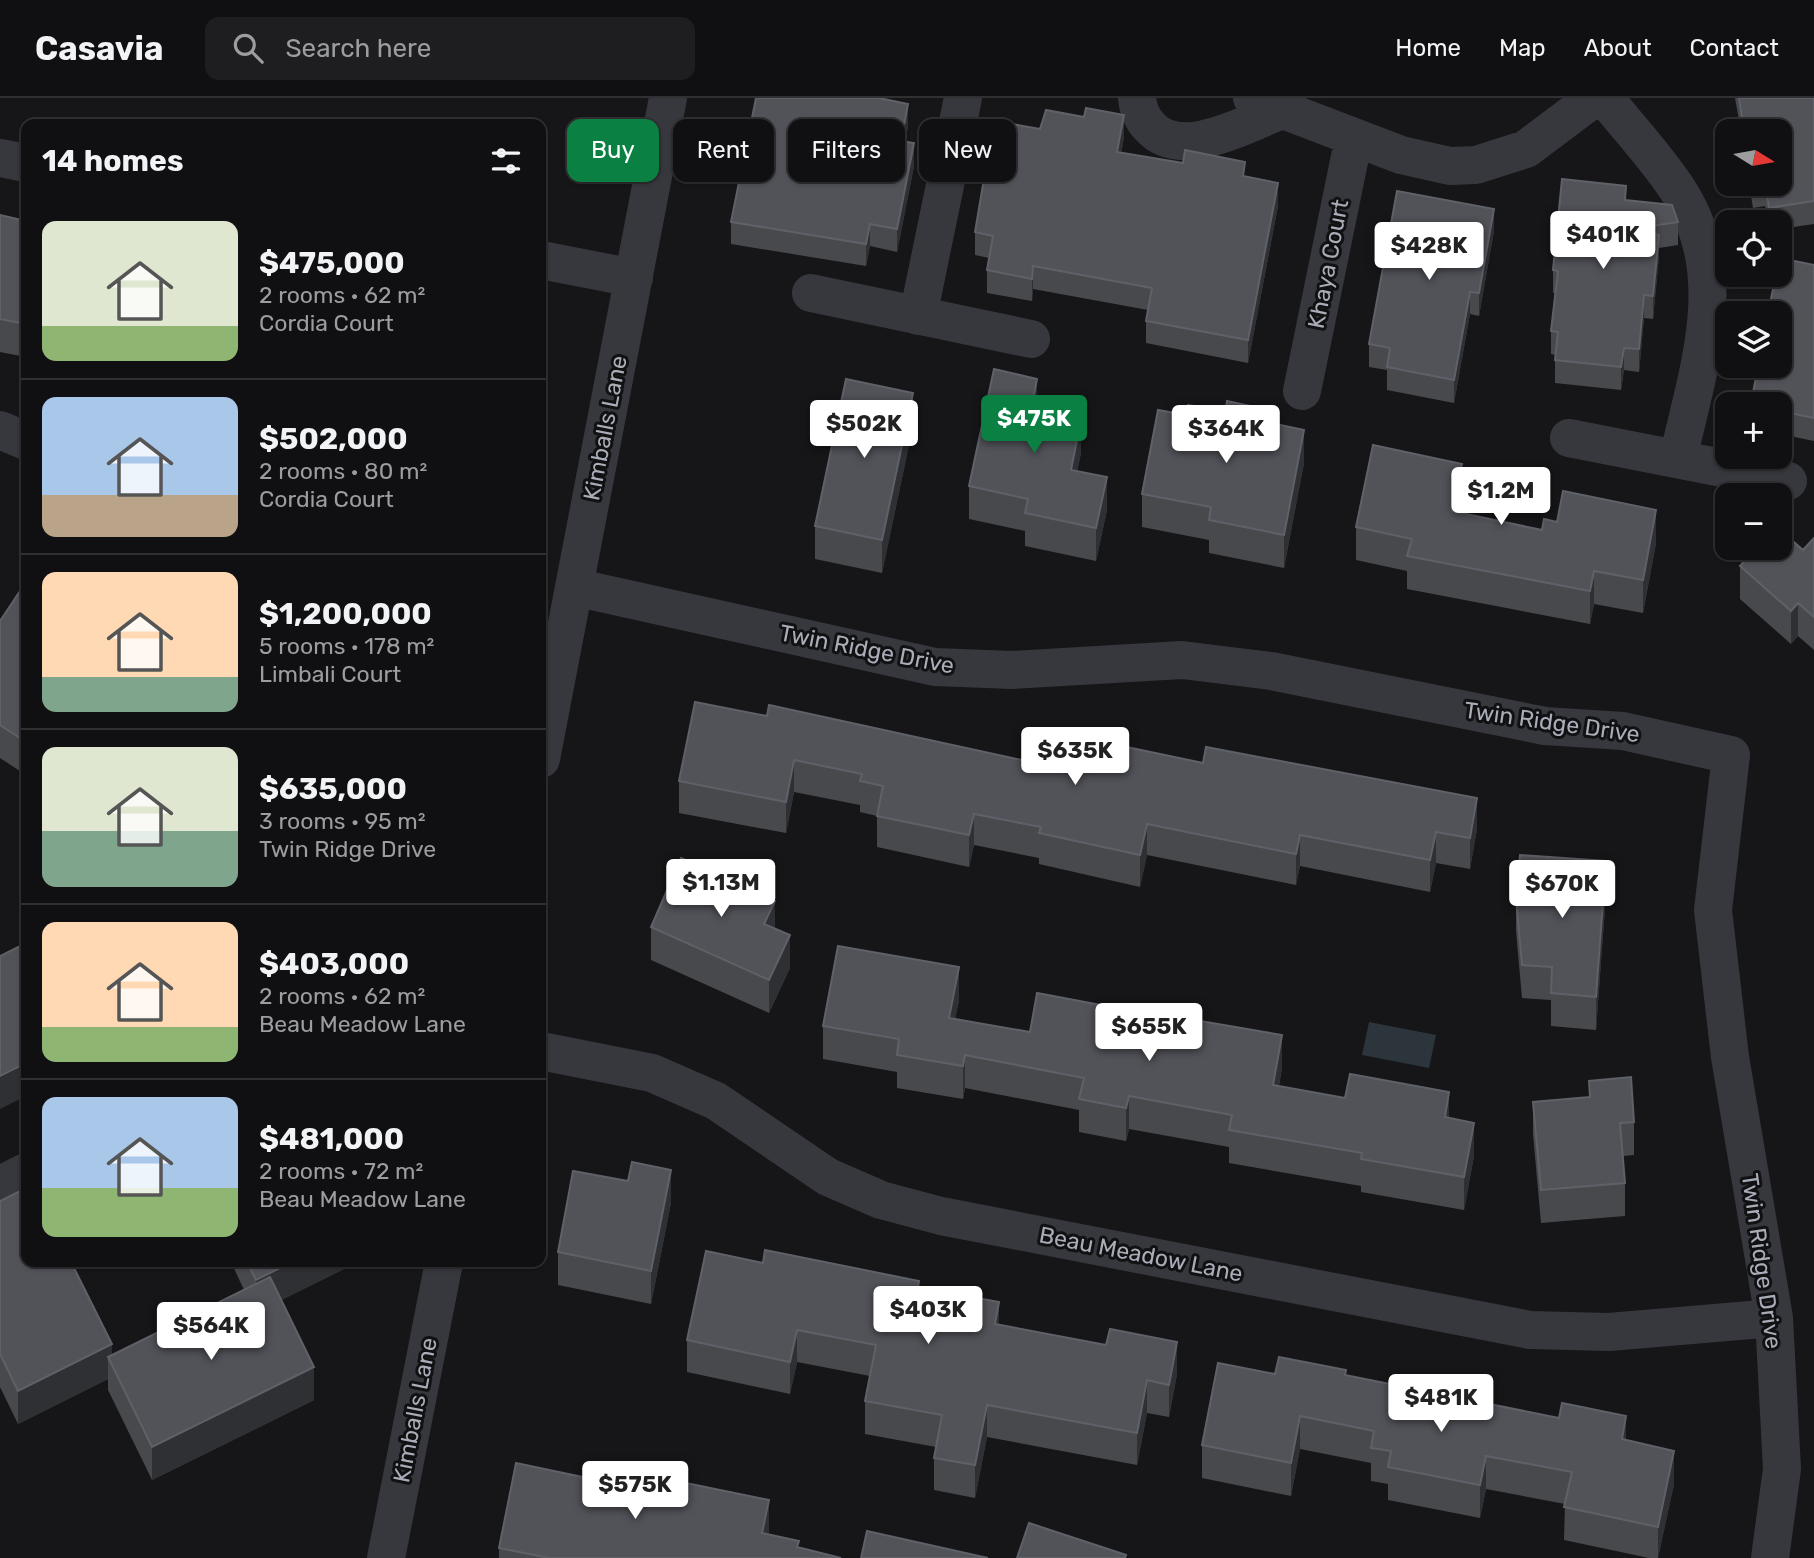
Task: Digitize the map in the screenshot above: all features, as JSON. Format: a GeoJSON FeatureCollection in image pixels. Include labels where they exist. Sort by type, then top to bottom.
{"type":"FeatureCollection","features":[{"type":"Feature","properties":{"kind":"street","name":"Kimballs Lane"},"geometry":{"type":"LineString","coordinates":[[546,733],[668,98]]}},
{"type":"Feature","properties":{"kind":"street"},"geometry":{"type":"LineString","coordinates":[[918,316],[963,98]]}},
{"type":"Feature","properties":{"kind":"street"},"geometry":{"type":"LineString","coordinates":[[1137,98],[1142,118],[1152,130],[1177,143],[1204,139],[1267,104],[1425,163],[1450,166],[1476,165],[1526,149],[1594,98]]}},
{"type":"Feature","properties":{"kind":"street"},"geometry":{"type":"LineString","coordinates":[[1605,98],[1681,195],[1695,223],[1705,254],[1709,305],[1678,460]]}},
{"type":"Feature","properties":{"kind":"street","name":"Khaya Court"},"geometry":{"type":"LineString","coordinates":[[1302,391],[1354,137]]}},
{"type":"Feature","properties":{"kind":"street"},"geometry":{"type":"LineString","coordinates":[[0,158],[21,162]]}},
{"type":"Feature","properties":{"kind":"street"},"geometry":{"type":"LineString","coordinates":[[546,261],[634,278]]}},
{"type":"Feature","properties":{"kind":"street"},"geometry":{"type":"LineString","coordinates":[[811,293],[1031,339]]}},
{"type":"Feature","properties":{"kind":"street"},"geometry":{"type":"LineString","coordinates":[[0,430],[21,439]]}},
{"type":"Feature","properties":{"kind":"street"},"geometry":{"type":"LineString","coordinates":[[1569,438],[1788,481]]}},
{"type":"Feature","properties":{"kind":"street","name":"Twin Ridge Drive"},"geometry":{"type":"LineString","coordinates":[[574,587],[935,667],[1012,670],[1182,660],[1270,671],[1545,726],[1623,731],[1731,755],[1713,910],[1730,1057],[1774,1318],[1782,1469],[1770,1558]]}},
{"type":"Feature","properties":{"kind":"street","name":"Beau Meadow Lane"},"geometry":{"type":"LineString","coordinates":[[546,1052],[652,1073],[716,1101],[828,1177],[881,1200],[941,1216],[1530,1330],[1609,1332],[1774,1318]]}},
{"type":"Feature","properties":{"kind":"street"},"geometry":{"type":"LineString","coordinates":[[0,1185],[21,1174]]}},
{"type":"Feature","properties":{"kind":"street","name":"Kimballs Lane"},"geometry":{"type":"LineString","coordinates":[[386,1558],[443,1267]]}},
{"type":"Feature","properties":{"kind":"shaded area"},"geometry":{"type":"Polygon","coordinates":[[[1369,1022],[1436,1035],[1429,1068],[1362,1055],[1369,1022]]]}},
{"type":"Feature","properties":{"kind":"building"},"geometry":{"type":"Polygon","coordinates":[[[756,98],[879,98],[908,104],[905,120],[788,119],[788,182],[905,182],[905,142],[914,143],[897,229],[870,224],[866,244],[731,222],[739,182],[774,182],[774,119],[752,119],[756,98]]]}},
{"type":"Feature","properties":{"kind":"building"},"geometry":{"type":"Polygon","coordinates":[[[1739,98],[1814,98],[1814,201],[1769,208],[1767,196],[1792,196],[1792,119],[1742,119],[1739,98]]]}},
{"type":"Feature","properties":{"kind":"building"},"geometry":{"type":"Polygon","coordinates":[[[1086,108],[1124,115],[1117,152],[1183,163],[1185,150],[1245,162],[1243,176],[1278,183],[1248,340],[1146,321],[1152,288],[1033,266],[1032,279],[987,270],[993,236],[975,232],[983,182],[1016,182],[1016,125],[1040,129],[1046,110],[1084,117],[1086,108]]]}},
{"type":"Feature","properties":{"kind":"building"},"geometry":{"type":"Polygon","coordinates":[[[1562,179],[1626,186],[1625,200],[1672,205],[1678,222],[1632,229],[1659,235],[1653,296],[1644,295],[1639,349],[1624,348],[1621,367],[1555,360],[1558,332],[1551,331],[1558,271],[1553,270],[1562,179]]]}},
{"type":"Feature","properties":{"kind":"building"},"geometry":{"type":"Polygon","coordinates":[[[1397,191],[1494,209],[1479,293],[1470,292],[1454,380],[1387,367],[1390,348],[1369,344],[1397,191]]]}},
{"type":"Feature","properties":{"kind":"building"},"geometry":{"type":"Polygon","coordinates":[[[0,215],[21,220],[21,323],[0,319],[0,215]]]}},
{"type":"Feature","properties":{"kind":"building"},"geometry":{"type":"Polygon","coordinates":[[[1792,260],[1814,265],[1814,418],[1792,413],[1792,392],[1753,392],[1756,378],[1792,378],[1792,301],[1771,301],[1773,287],[1792,287],[1792,260]]]}},
{"type":"Feature","properties":{"kind":"building"},"geometry":{"type":"Polygon","coordinates":[[[994,369],[1037,379],[1031,410],[1081,420],[1071,470],[1107,477],[1096,528],[1025,513],[1028,499],[969,486],[994,369]]]}},
{"type":"Feature","properties":{"kind":"building"},"geometry":{"type":"Polygon","coordinates":[[[846,379],[913,393],[882,540],[815,526],[846,379]]]}},
{"type":"Feature","properties":{"kind":"building"},"geometry":{"type":"Polygon","coordinates":[[[1227,401],[1260,408],[1257,420],[1304,430],[1284,535],[1209,520],[1211,507],[1142,494],[1158,410],[1186,415],[1188,405],[1225,412],[1227,401]]]}},
{"type":"Feature","properties":{"kind":"building"},"geometry":{"type":"Polygon","coordinates":[[[1373,445],[1462,464],[1452,511],[1542,530],[1544,519],[1557,522],[1563,491],[1656,510],[1643,580],[1594,571],[1590,591],[1407,556],[1412,539],[1356,527],[1373,445]]]}},
{"type":"Feature","properties":{"kind":"building"},"geometry":{"type":"Polygon","coordinates":[[[1814,538],[1814,617],[1798,603],[1791,611],[1740,566],[1745,560],[1792,560],[1792,540],[1803,550],[1814,538]]]}},
{"type":"Feature","properties":{"kind":"building"},"geometry":{"type":"Polygon","coordinates":[[[21,590],[21,739],[0,725],[0,621],[21,590]]]}},
{"type":"Feature","properties":{"kind":"building"},"geometry":{"type":"Polygon","coordinates":[[[695,702],[767,716],[769,705],[1054,767],[1059,744],[1114,757],[1117,745],[1203,763],[1206,747],[1477,798],[1470,838],[1436,832],[1430,860],[1300,835],[1296,854],[1147,824],[1140,855],[1039,833],[1041,827],[974,814],[969,835],[877,816],[883,786],[860,781],[862,774],[794,760],[786,802],[679,781],[695,702]]]}},
{"type":"Feature","properties":{"kind":"building"},"geometry":{"type":"Polygon","coordinates":[[[1520,855],[1606,861],[1596,997],[1551,993],[1552,967],[1522,965],[1516,898],[1520,855]]]}},
{"type":"Feature","properties":{"kind":"building"},"geometry":{"type":"Polygon","coordinates":[[[681,858],[775,901],[764,924],[790,935],[769,980],[651,927],[681,858]]]}},
{"type":"Feature","properties":{"kind":"building"},"geometry":{"type":"Polygon","coordinates":[[[21,946],[21,1066],[0,1076],[0,956],[21,946]]]}},
{"type":"Feature","properties":{"kind":"building"},"geometry":{"type":"Polygon","coordinates":[[[838,946],[959,967],[949,1018],[1030,1032],[1037,993],[1117,1008],[1116,1013],[1193,1026],[1194,1020],[1282,1035],[1273,1085],[1345,1098],[1350,1074],[1449,1092],[1445,1117],[1474,1123],[1464,1177],[1361,1159],[1362,1153],[1229,1130],[1232,1115],[1129,1096],[1126,1108],[1079,1099],[1084,1078],[965,1055],[963,1066],[897,1055],[899,1039],[823,1026],[838,946]]]}},
{"type":"Feature","properties":{"kind":"building"},"geometry":{"type":"Polygon","coordinates":[[[1631,1077],[1634,1122],[1620,1123],[1625,1183],[1541,1190],[1533,1102],[1590,1097],[1589,1081],[1631,1077]]]}},
{"type":"Feature","properties":{"kind":"building"},"geometry":{"type":"Polygon","coordinates":[[[632,1162],[671,1170],[651,1271],[558,1252],[573,1171],[628,1181],[632,1162]]]}},
{"type":"Feature","properties":{"kind":"building"},"geometry":{"type":"Polygon","coordinates":[[[21,1190],[21,1267],[74,1267],[112,1344],[18,1391],[0,1354],[0,1201],[21,1190]]]}},
{"type":"Feature","properties":{"kind":"building"},"geometry":{"type":"Polygon","coordinates":[[[765,1250],[919,1281],[918,1287],[999,1302],[995,1324],[1106,1345],[1110,1329],[1177,1342],[1169,1385],[1147,1380],[1137,1433],[987,1405],[975,1465],[934,1458],[942,1415],[865,1401],[876,1345],[797,1330],[790,1362],[687,1340],[706,1251],[763,1263],[765,1250]]]}},
{"type":"Feature","properties":{"kind":"building"},"geometry":{"type":"Polygon","coordinates":[[[250,1267],[282,1267],[256,1280],[250,1267]]]}},
{"type":"Feature","properties":{"kind":"building"},"geometry":{"type":"Polygon","coordinates":[[[270,1277],[314,1367],[152,1447],[108,1357],[270,1277]]]}},
{"type":"Feature","properties":{"kind":"building"},"geometry":{"type":"Polygon","coordinates":[[[1279,1357],[1346,1370],[1345,1375],[1559,1418],[1562,1403],[1626,1416],[1622,1439],[1674,1451],[1658,1527],[1564,1507],[1572,1472],[1486,1456],[1480,1485],[1388,1467],[1391,1451],[1371,1448],[1374,1431],[1300,1416],[1291,1463],[1202,1445],[1218,1363],[1275,1374],[1279,1357]]]}},
{"type":"Feature","properties":{"kind":"building"},"geometry":{"type":"Polygon","coordinates":[[[516,1463],[673,1496],[676,1481],[769,1500],[762,1533],[799,1541],[797,1547],[841,1558],[549,1558],[499,1548],[516,1463]]]}},
{"type":"Feature","properties":{"kind":"building"},"geometry":{"type":"Polygon","coordinates":[[[1029,1523],[1126,1555],[1125,1558],[1017,1558],[1029,1523]]]}},
{"type":"Feature","properties":{"kind":"building"},"geometry":{"type":"Polygon","coordinates":[[[867,1531],[988,1558],[861,1558],[867,1531]]]}}]}
